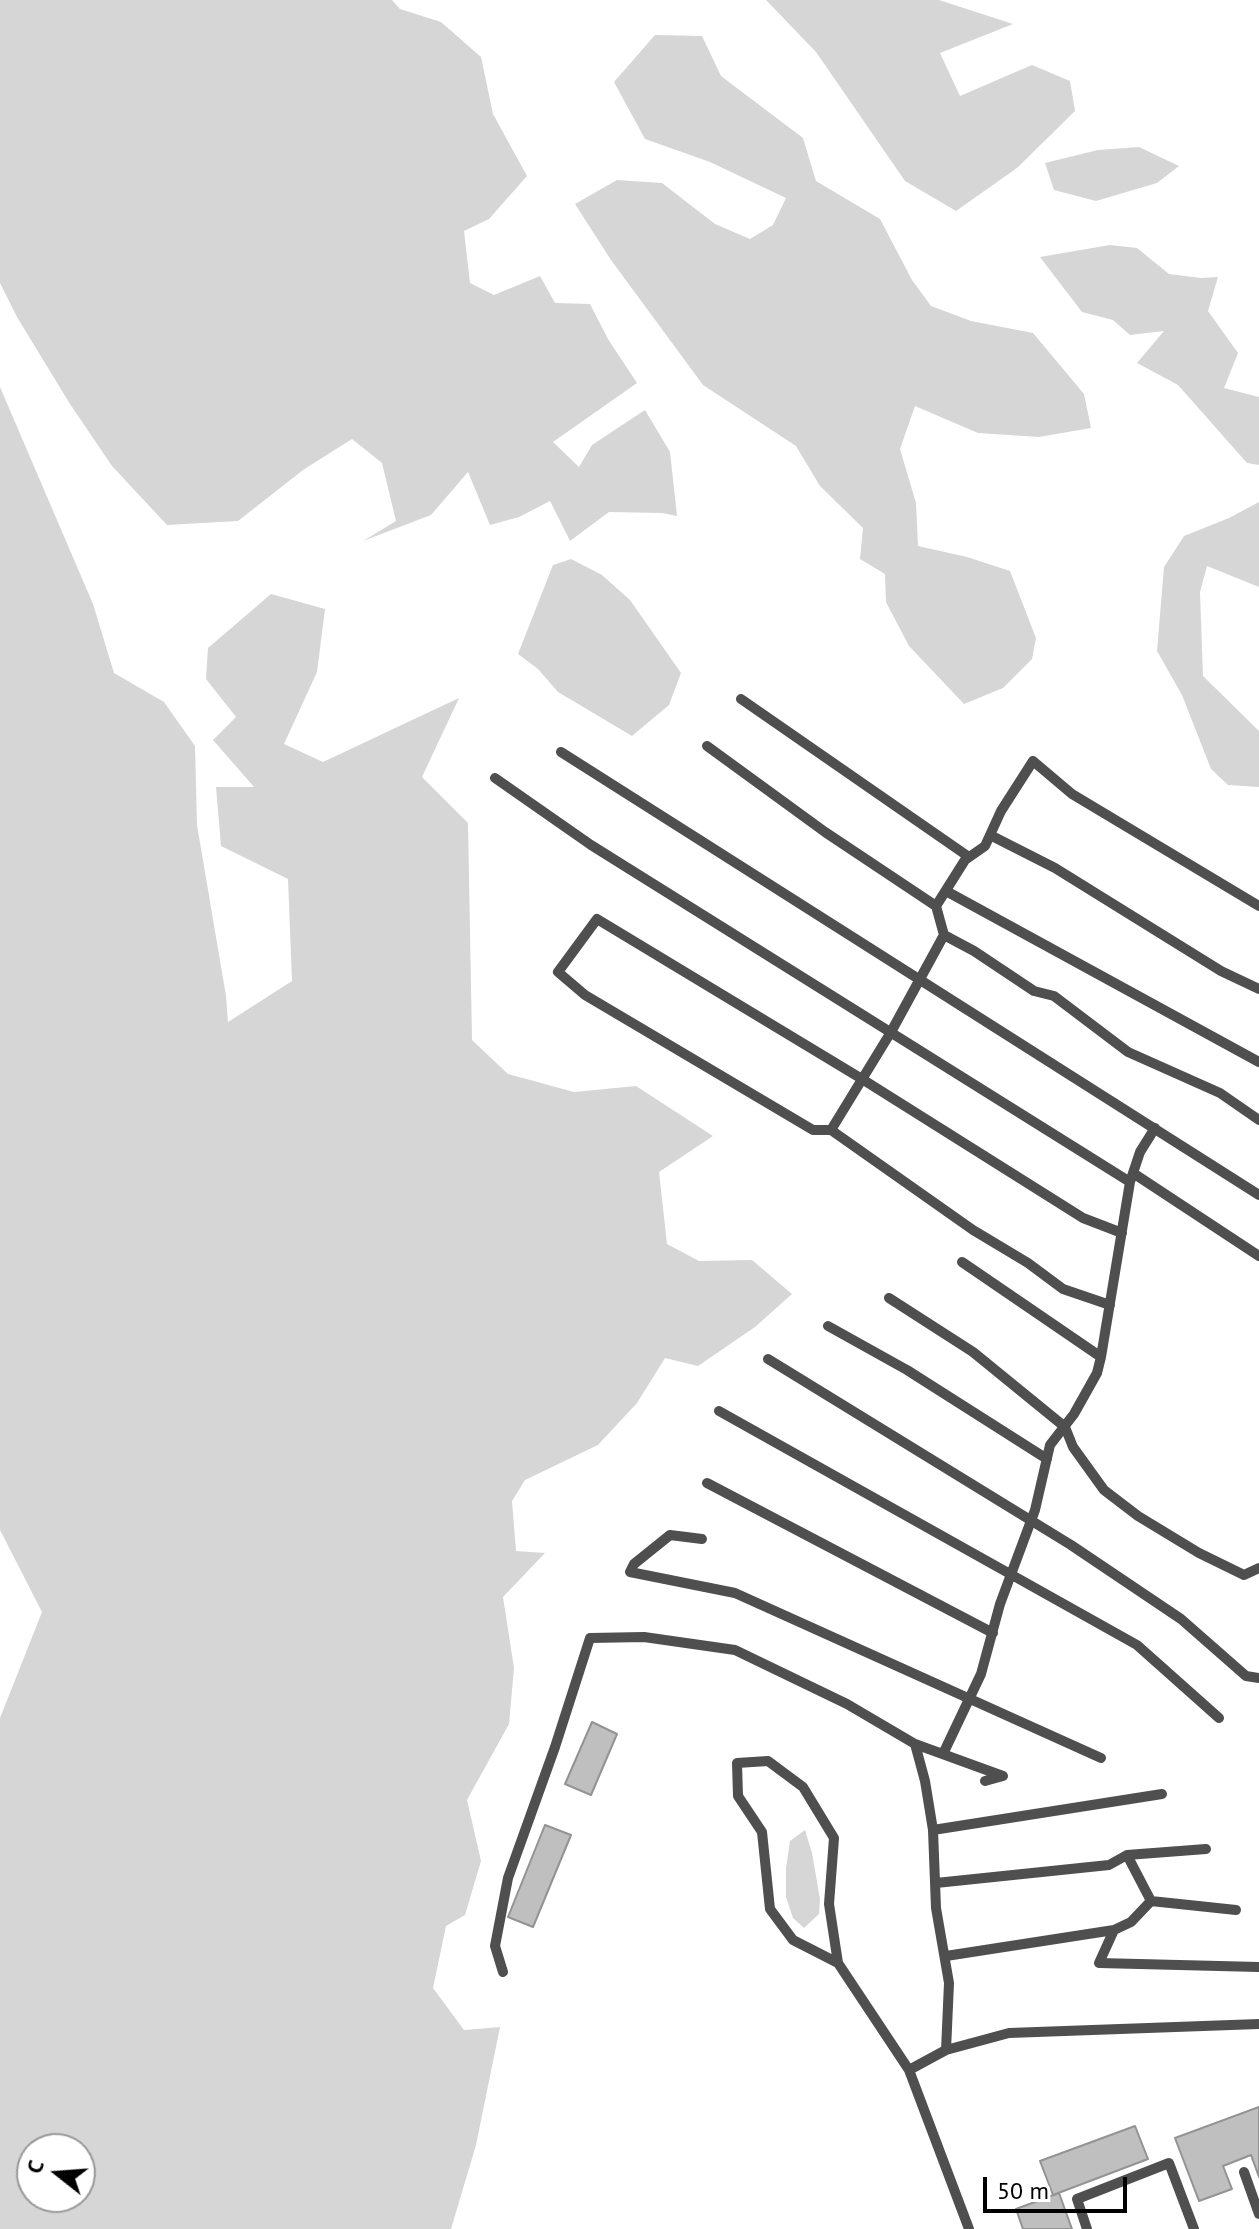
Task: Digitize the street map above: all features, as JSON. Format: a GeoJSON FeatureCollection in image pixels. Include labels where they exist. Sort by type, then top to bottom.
{"type":"FeatureCollection","features":[{"type":"Feature","properties":{"kind":"lane"},"geometry":{"type":"LineString","coordinates":[[741,699],[969,857]]}},
{"type":"Feature","properties":{"kind":"lane"},"geometry":{"type":"LineString","coordinates":[[707,746],[825,832],[936,906],[944,935],[891,1032],[831,1130]]}},
{"type":"Feature","properties":{"kind":"lane"},"geometry":{"type":"LineString","coordinates":[[561,752],[1259,1195]]}},
{"type":"Feature","properties":{"kind":"lane"},"geometry":{"type":"LineString","coordinates":[[936,906],[969,857],[985,846],[1001,811],[1033,761],[1072,794],[1259,906]]}},
{"type":"Feature","properties":{"kind":"lane"},"geometry":{"type":"LineString","coordinates":[[495,778],[591,845],[1259,1256]]}},
{"type":"Feature","properties":{"kind":"lane"},"geometry":{"type":"LineString","coordinates":[[990,835],[1055,868],[1221,971],[1259,989]]}},
{"type":"Feature","properties":{"kind":"lane"},"geometry":{"type":"LineString","coordinates":[[946,891],[1259,1062]]}},
{"type":"Feature","properties":{"kind":"lane"},"geometry":{"type":"LineString","coordinates":[[1110,1305],[1063,1289],[831,1130],[813,1130],[585,995],[558,972],[597,919],[862,1079],[1083,1218],[1122,1233]]}},
{"type":"Feature","properties":{"kind":"lane"},"geometry":{"type":"LineString","coordinates":[[944,935],[1034,991],[1054,996],[1128,1052],[1220,1093],[1259,1120]]}},
{"type":"Feature","properties":{"kind":"lane"},"geometry":{"type":"LineString","coordinates":[[943,1754],[981,1674],[1031,1520],[1050,1445],[1065,1427],[1097,1373],[1132,1177],[1140,1152],[1155,1128]]}},
{"type":"Feature","properties":{"kind":"lane"},"geometry":{"type":"LineString","coordinates":[[962,1262],[1101,1357]]}},
{"type":"Feature","properties":{"kind":"lane"},"geometry":{"type":"LineString","coordinates":[[889,1298],[973,1352],[1065,1427],[1073,1447],[1104,1490],[1138,1516],[1199,1553],[1244,1575],[1259,1568]]}},
{"type":"Feature","properties":{"kind":"lane"},"geometry":{"type":"LineString","coordinates":[[828,1326],[907,1370],[1047,1459]]}},
{"type":"Feature","properties":{"kind":"lane"},"geometry":{"type":"LineString","coordinates":[[768,1359],[1031,1520],[1181,1619],[1246,1676],[1259,1678]]}},
{"type":"Feature","properties":{"kind":"lane"},"geometry":{"type":"LineString","coordinates":[[719,1411],[1137,1645],[1219,1718]]}},
{"type":"Feature","properties":{"kind":"lane"},"geometry":{"type":"LineString","coordinates":[[707,1483],[993,1633]]}},
{"type":"Feature","properties":{"kind":"lane"},"geometry":{"type":"LineString","coordinates":[[702,1539],[670,1535],[634,1564],[630,1572],[735,1593],[1101,1758]]}},
{"type":"Feature","properties":{"kind":"lane"},"geometry":{"type":"LineString","coordinates":[[503,1972],[495,1946],[508,1878],[590,1638],[644,1637],[735,1650],[847,1704],[915,1744],[1003,1776],[985,1781]]}},
{"type":"Feature","properties":{"kind":"lane"},"geometry":{"type":"LineString","coordinates":[[915,1744],[933,1830],[936,1908],[949,1983],[946,2050]]}},
{"type":"Feature","properties":{"kind":"lane"},"geometry":{"type":"LineString","coordinates":[[838,1963],[793,1940],[770,1909],[762,1832],[738,1796],[737,1763],[768,1761],[803,1787],[834,1838],[829,1904],[838,1963],[909,2070],[969,2229]]}},
{"type":"Feature","properties":{"kind":"lane"},"geometry":{"type":"LineString","coordinates":[[933,1830],[1162,1794]]}},
{"type":"Feature","properties":{"kind":"lane"},"geometry":{"type":"LineString","coordinates":[[936,1883],[1109,1865],[1127,1855],[1206,1849]]}},
{"type":"Feature","properties":{"kind":"lane"},"geometry":{"type":"LineString","coordinates":[[1127,1855],[1151,1901]]}},
{"type":"Feature","properties":{"kind":"lane"},"geometry":{"type":"LineString","coordinates":[[946,1956],[1114,1930],[1131,1922],[1151,1901]]}},
{"type":"Feature","properties":{"kind":"lane"},"geometry":{"type":"LineString","coordinates":[[1151,1901],[1236,1910]]}},
{"type":"Feature","properties":{"kind":"lane"},"geometry":{"type":"LineString","coordinates":[[1114,1930],[1099,1963],[1259,1967]]}},
{"type":"Feature","properties":{"kind":"lane"},"geometry":{"type":"LineString","coordinates":[[909,2070],[946,2050],[1009,2033],[1259,2024]]}},
{"type":"Feature","properties":{"kind":"lane"},"geometry":{"type":"LineString","coordinates":[[1087,2229],[1077,2199],[1169,2163],[1194,2229]]}},
{"type":"Feature","properties":{"kind":"lane"},"geometry":{"type":"LineString","coordinates":[[1244,2172],[1259,2214]]}},
{"type":"Feature","properties":{"kind":"shaded area"},"geometry":{"type":"Polygon","coordinates":[[[0,0],[392,0],[400,9],[441,22],[481,57],[493,114],[527,176],[489,219],[464,231],[470,283],[494,295],[540,276],[555,303],[590,304],[608,339],[637,383],[553,442],[579,467],[592,445],[645,410],[670,452],[677,516],[609,512],[570,541],[550,501],[519,517],[490,525],[468,472],[431,515],[363,541],[396,521],[382,463],[352,439],[303,470],[238,521],[167,525],[112,466],[70,404],[0,283],[0,0]]]}},
{"type":"Feature","properties":{"kind":"shaded area"},"geometry":{"type":"Polygon","coordinates":[[[766,0],[939,0],[1013,24],[940,53],[960,96],[1032,65],[1070,81],[1075,111],[1017,168],[956,211],[905,181],[816,52],[766,0]]]}},
{"type":"Feature","properties":{"kind":"shaded area"},"geometry":{"type":"Polygon","coordinates":[[[655,35],[702,36],[721,76],[803,138],[816,181],[880,219],[912,280],[931,306],[971,321],[1033,333],[1084,394],[1091,428],[1039,437],[978,433],[915,406],[900,449],[916,503],[918,546],[1010,571],[1036,638],[1032,659],[1003,688],[964,704],[909,646],[886,602],[885,574],[860,559],[863,528],[820,486],[796,446],[703,385],[611,260],[575,204],[617,180],[662,183],[715,224],[750,239],[773,225],[786,198],[710,162],[645,139],[614,82],[655,35]]]}},
{"type":"Feature","properties":{"kind":"shaded area"},"geometry":{"type":"Polygon","coordinates":[[[1139,147],[1179,166],[1157,183],[1096,201],[1054,190],[1045,163],[1098,150],[1139,147]]]}},
{"type":"Feature","properties":{"kind":"shaded area"},"geometry":{"type":"Polygon","coordinates":[[[1110,245],[1137,248],[1169,274],[1218,277],[1208,311],[1238,353],[1224,388],[1259,397],[1259,465],[1247,463],[1178,385],[1137,363],[1164,331],[1130,335],[1113,320],[1082,312],[1040,257],[1110,245]]]}},
{"type":"Feature","properties":{"kind":"shaded area"},"geometry":{"type":"Polygon","coordinates":[[[0,387],[93,604],[114,673],[164,702],[195,746],[197,825],[228,1022],[292,981],[288,879],[221,846],[216,787],[254,787],[213,740],[236,717],[206,679],[208,648],[271,594],[325,609],[317,672],[284,744],[323,762],[459,698],[422,777],[468,823],[472,1040],[508,1074],[574,1092],[636,1086],[713,1136],[659,1172],[667,1244],[699,1261],[752,1260],[792,1294],[755,1327],[698,1366],[665,1358],[637,1403],[598,1445],[525,1480],[512,1501],[516,1551],[545,1553],[503,1597],[514,1668],[509,1724],[467,1800],[481,1861],[465,1915],[446,1926],[433,1988],[464,2030],[500,2027],[476,2145],[451,2229],[0,2229],[0,1718],[42,1612],[0,1530],[0,387]]]}},
{"type":"Feature","properties":{"kind":"shaded area"},"geometry":{"type":"Polygon","coordinates":[[[1259,502],[1259,587],[1207,566],[1200,592],[1203,676],[1259,731],[1259,787],[1228,785],[1211,769],[1182,695],[1157,651],[1164,567],[1184,536],[1259,502]]]}},
{"type":"Feature","properties":{"kind":"shaded area"},"geometry":{"type":"Polygon","coordinates":[[[571,559],[602,575],[630,600],[681,673],[669,705],[632,736],[558,692],[538,669],[518,654],[553,565],[571,559]]]}},
{"type":"Feature","properties":{"kind":"shaded area"},"geometry":{"type":"Polygon","coordinates":[[[805,1830],[820,1899],[819,1914],[804,1928],[793,1918],[786,1897],[786,1868],[790,1841],[805,1830]]]}},
{"type":"Feature","properties":{"kind":"building"},"geometry":{"type":"Polygon","coordinates":[[[592,1722],[617,1734],[591,1795],[565,1784],[592,1722]]]}},
{"type":"Feature","properties":{"kind":"building"},"geometry":{"type":"Polygon","coordinates":[[[545,1825],[571,1835],[533,1927],[508,1917],[545,1825]]]}},
{"type":"Feature","properties":{"kind":"building"},"geometry":{"type":"Polygon","coordinates":[[[1259,2107],[1259,2177],[1251,2155],[1223,2166],[1232,2189],[1199,2201],[1175,2138],[1259,2107]]]}},
{"type":"Feature","properties":{"kind":"building"},"geometry":{"type":"Polygon","coordinates":[[[1135,2126],[1148,2159],[1053,2195],[1040,2161],[1135,2126]]]}},
{"type":"Feature","properties":{"kind":"building"},"geometry":{"type":"Polygon","coordinates":[[[1059,2193],[1072,2229],[1023,2229],[1016,2209],[1059,2193]]]}}]}
